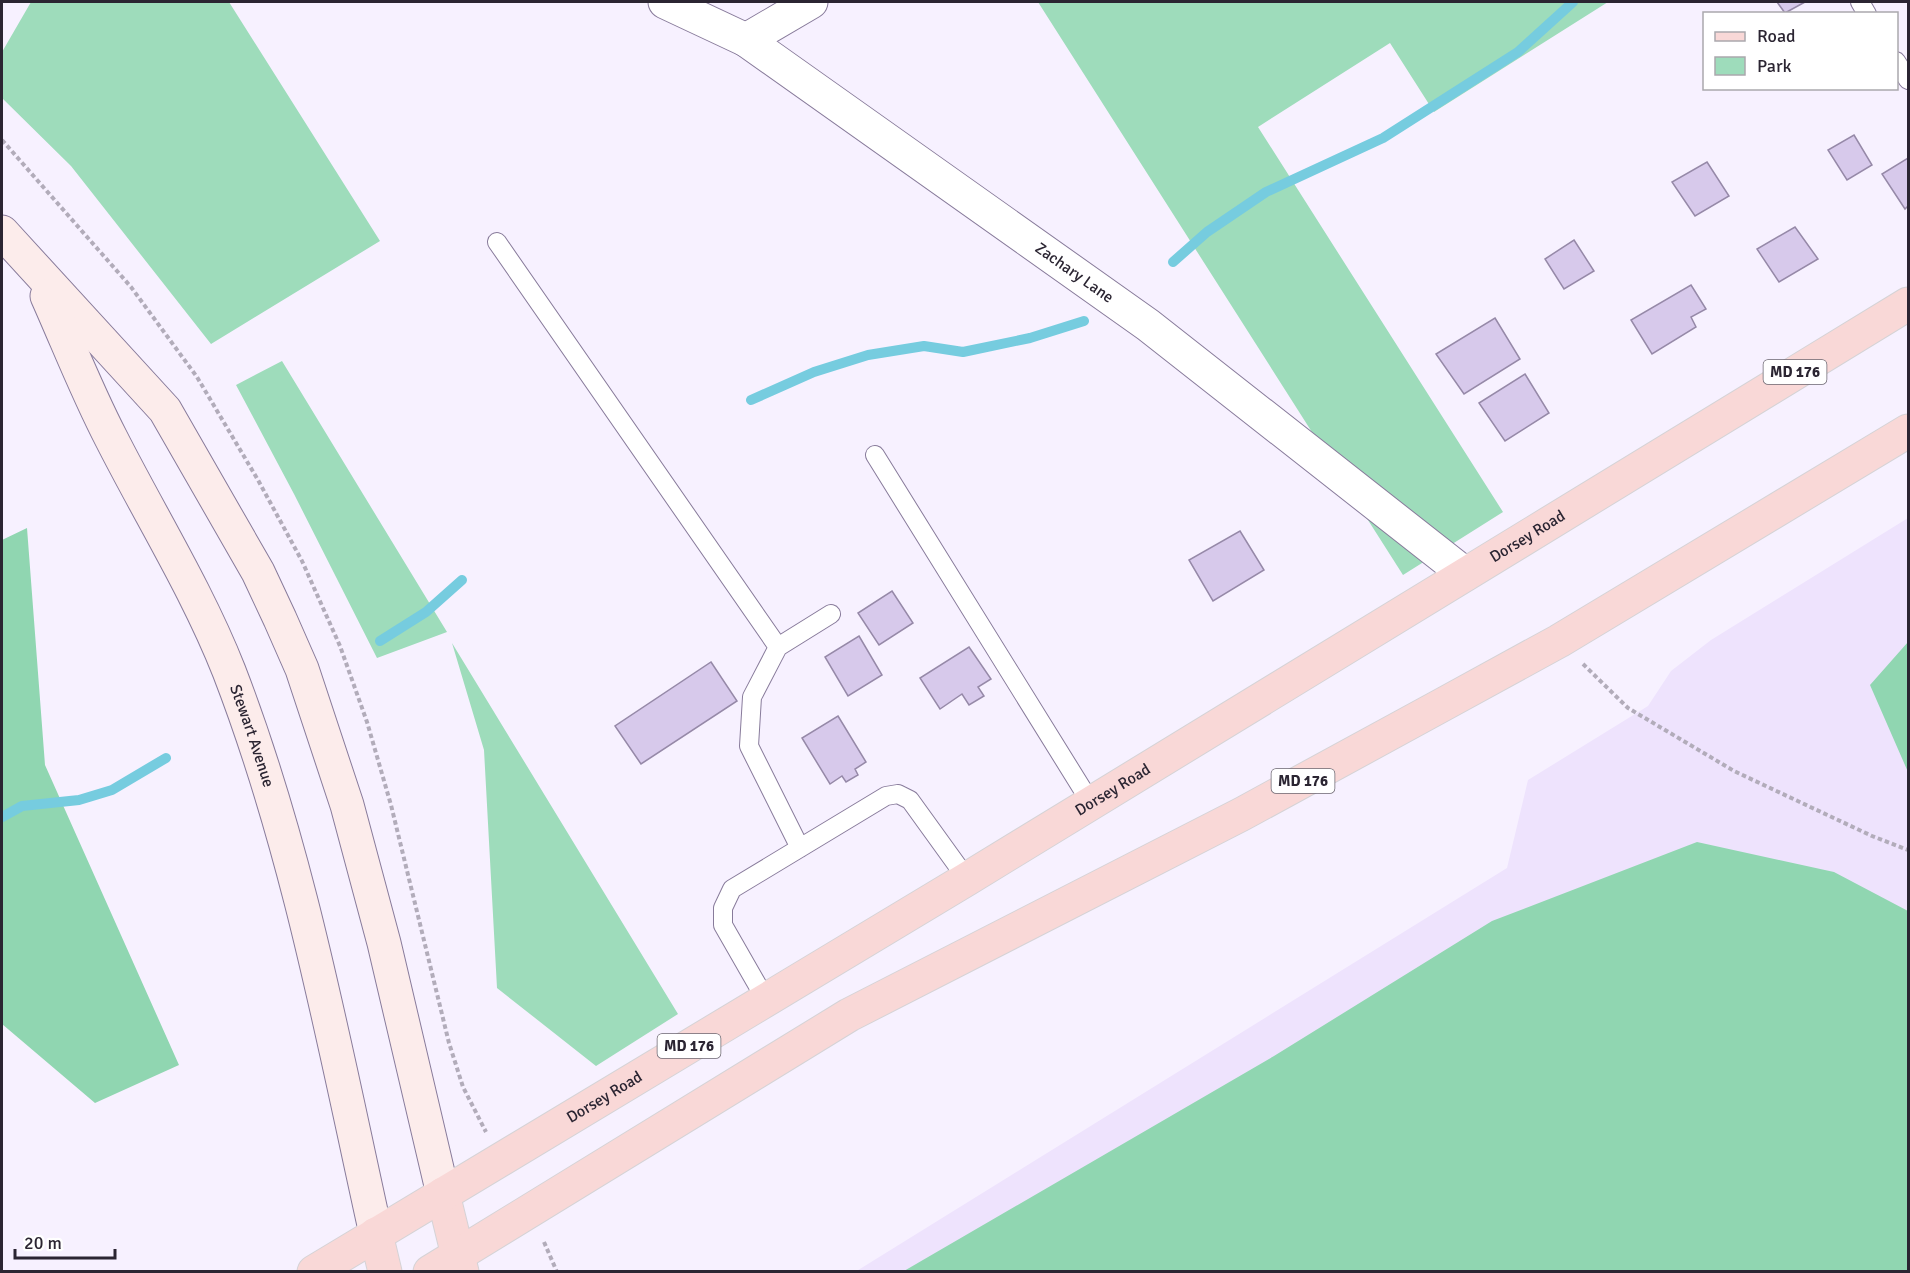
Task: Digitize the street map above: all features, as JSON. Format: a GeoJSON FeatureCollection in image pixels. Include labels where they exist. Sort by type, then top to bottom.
{"type":"FeatureCollection","features":[{"type":"Feature","properties":{"kind":"main road","name":"Dorsey Road"},"geometry":{"type":"LineString","coordinates":[[314,1272],[967,879],[1908,303]]}},
{"type":"Feature","properties":{"kind":"main road","name":"MD 176"},"geometry":{"type":"LineString","coordinates":[[430,1272],[460,1263],[849,1015],[1242,814],[1559,640],[1908,431]]}},
{"type":"Feature","properties":{"kind":"main road"},"geometry":{"type":"LineString","coordinates":[[443,1194],[460,1263]]}},
{"type":"Feature","properties":{"kind":"main road"},"geometry":{"type":"LineString","coordinates":[[376,1234],[385,1272]]}},
{"type":"Feature","properties":{"kind":"street","name":"Zachary Lane"},"geometry":{"type":"LineString","coordinates":[[665,2],[747,40],[1148,325],[1465,574]]}},
{"type":"Feature","properties":{"kind":"street"},"geometry":{"type":"LineString","coordinates":[[747,40],[811,2]]}},
{"type":"Feature","properties":{"kind":"street","name":"Stewart Avenue"},"geometry":{"type":"LineString","coordinates":[[2,232],[165,410],[258,572],[280,619],[302,669],[347,805],[384,943],[443,1194]]}},
{"type":"Feature","properties":{"kind":"street","name":"Stewart Avenue"},"geometry":{"type":"LineString","coordinates":[[35,270],[110,435],[197,602],[228,669],[256,745],[303,905],[376,1234]]}},
{"type":"Feature","properties":{"kind":"lane"},"geometry":{"type":"LineString","coordinates":[[1898,64],[1908,80]]}},
{"type":"Feature","properties":{"kind":"lane"},"geometry":{"type":"LineString","coordinates":[[497,242],[778,647]]}},
{"type":"Feature","properties":{"kind":"lane"},"geometry":{"type":"LineString","coordinates":[[875,455],[1091,803]]}},
{"type":"Feature","properties":{"kind":"lane"},"geometry":{"type":"LineString","coordinates":[[800,848],[749,746],[752,697],[778,647],[831,614]]}},
{"type":"Feature","properties":{"kind":"lane"},"geometry":{"type":"LineString","coordinates":[[766,1000],[723,925],[723,908],[732,889],[886,796],[898,794],[910,800],[967,879]]}},
{"type":"Feature","properties":{"kind":"path"},"geometry":{"type":"LineString","coordinates":[[1559,640],[1628,708],[1734,771],[1872,836],[1908,850]]}},
{"type":"Feature","properties":{"kind":"path"},"geometry":{"type":"LineString","coordinates":[[550,1254],[557,1272]]}},
{"type":"Feature","properties":{"kind":"shaded area"},"geometry":{"type":"Polygon","coordinates":[[[1908,518],[1908,1271],[855,1272],[1507,868],[1528,780],[1648,706],[1671,671],[1711,640],[1908,518]]]}},
{"type":"Feature","properties":{"kind":"green space"},"geometry":{"type":"Polygon","coordinates":[[[31,2],[229,2],[380,241],[211,344],[71,166],[2,98],[2,52],[31,2]]]}},
{"type":"Feature","properties":{"kind":"green space"},"geometry":{"type":"Polygon","coordinates":[[[1038,2],[1608,2],[1434,112],[1390,43],[1258,127],[1503,512],[1403,575],[1038,2]]]}},
{"type":"Feature","properties":{"kind":"green space"},"geometry":{"type":"Polygon","coordinates":[[[282,361],[447,632],[377,658],[236,385],[282,361]]]}},
{"type":"Feature","properties":{"kind":"green space"},"geometry":{"type":"Polygon","coordinates":[[[27,528],[45,765],[179,1065],[95,1103],[2,1024],[2,540],[27,528]]]}},
{"type":"Feature","properties":{"kind":"green space"},"geometry":{"type":"Polygon","coordinates":[[[1908,642],[1908,772],[1870,685],[1908,642]]]}},
{"type":"Feature","properties":{"kind":"green space"},"geometry":{"type":"Polygon","coordinates":[[[452,643],[678,1014],[596,1066],[497,988],[484,750],[452,643]]]}},
{"type":"Feature","properties":{"kind":"green space"},"geometry":{"type":"Polygon","coordinates":[[[1697,842],[1834,872],[1908,911],[1908,1271],[904,1271],[1274,1056],[1492,921],[1697,842]]]}},
{"type":"Feature","properties":{"kind":"building"},"geometry":{"type":"Polygon","coordinates":[[[1777,2],[1805,2],[1787,12],[1784,12],[1777,2]]]}},
{"type":"Feature","properties":{"kind":"building"},"geometry":{"type":"Polygon","coordinates":[[[1854,135],[1872,165],[1847,180],[1828,150],[1854,135]]]}},
{"type":"Feature","properties":{"kind":"building"},"geometry":{"type":"Polygon","coordinates":[[[1908,158],[1908,206],[1905,209],[1882,174],[1908,158]]]}},
{"type":"Feature","properties":{"kind":"building"},"geometry":{"type":"Polygon","coordinates":[[[1707,162],[1729,196],[1695,216],[1672,182],[1707,162]]]}},
{"type":"Feature","properties":{"kind":"building"},"geometry":{"type":"Polygon","coordinates":[[[1795,227],[1818,259],[1779,282],[1757,249],[1795,227]]]}},
{"type":"Feature","properties":{"kind":"building"},"geometry":{"type":"Polygon","coordinates":[[[1574,240],[1594,271],[1564,289],[1545,259],[1574,240]]]}},
{"type":"Feature","properties":{"kind":"building"},"geometry":{"type":"Polygon","coordinates":[[[1691,285],[1706,309],[1691,317],[1696,327],[1652,354],[1631,320],[1691,285]]]}},
{"type":"Feature","properties":{"kind":"building"},"geometry":{"type":"Polygon","coordinates":[[[1495,318],[1520,359],[1464,394],[1436,354],[1495,318]]]}},
{"type":"Feature","properties":{"kind":"building"},"geometry":{"type":"Polygon","coordinates":[[[1525,374],[1549,413],[1505,441],[1479,403],[1525,374]]]}},
{"type":"Feature","properties":{"kind":"building"},"geometry":{"type":"Polygon","coordinates":[[[1240,531],[1264,570],[1213,601],[1189,560],[1240,531]]]}},
{"type":"Feature","properties":{"kind":"building"},"geometry":{"type":"Polygon","coordinates":[[[892,591],[913,623],[879,645],[858,613],[892,591]]]}},
{"type":"Feature","properties":{"kind":"building"},"geometry":{"type":"Polygon","coordinates":[[[859,636],[882,675],[848,696],[825,657],[859,636]]]}},
{"type":"Feature","properties":{"kind":"building"},"geometry":{"type":"Polygon","coordinates":[[[969,647],[991,679],[978,687],[984,696],[969,705],[962,694],[940,709],[920,678],[969,647]]]}},
{"type":"Feature","properties":{"kind":"building"},"geometry":{"type":"Polygon","coordinates":[[[711,662],[737,701],[641,764],[615,726],[711,662]]]}},
{"type":"Feature","properties":{"kind":"building"},"geometry":{"type":"Polygon","coordinates":[[[838,716],[866,762],[855,769],[858,775],[846,782],[842,776],[830,784],[802,738],[838,716]]]}},
{"type":"Feature","properties":{"kind":"waterway"},"geometry":{"type":"LineString","coordinates":[[1173,262],[1207,232],[1266,192],[1383,138],[1518,52],[1573,2]]}},
{"type":"Feature","properties":{"kind":"waterway"},"geometry":{"type":"LineString","coordinates":[[751,400],[814,372],[868,355],[924,346],[963,352],[1030,338],[1084,321]]}},
{"type":"Feature","properties":{"kind":"waterway"},"geometry":{"type":"LineString","coordinates":[[380,641],[426,612],[462,580]]}},
{"type":"Feature","properties":{"kind":"waterway"},"geometry":{"type":"LineString","coordinates":[[2,817],[22,806],[79,800],[112,790],[166,758]]}}]}
